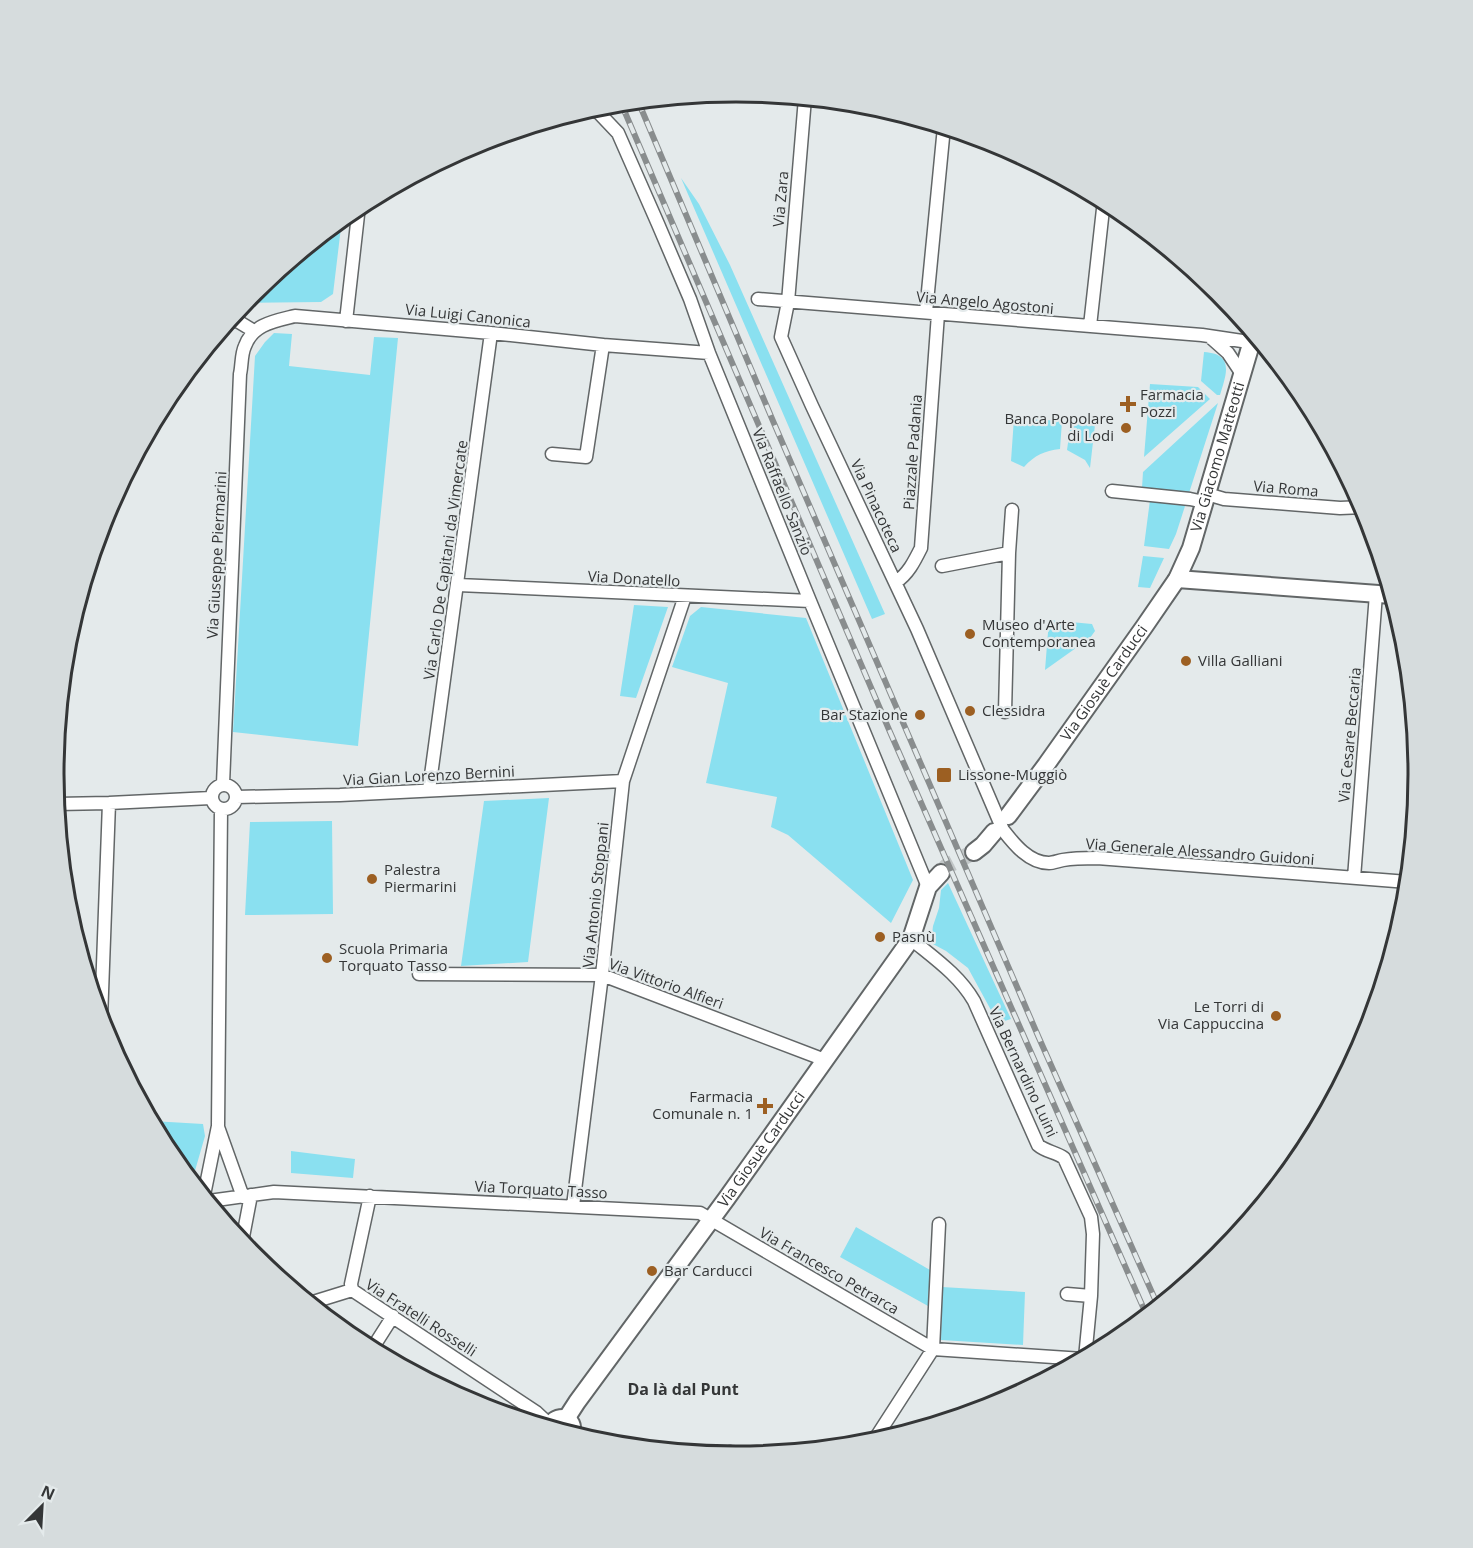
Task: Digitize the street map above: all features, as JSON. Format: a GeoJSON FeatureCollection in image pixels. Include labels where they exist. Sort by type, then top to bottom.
{"type":"FeatureCollection","features":[{"type":"Feature","properties":{"kind":"street","name":"Via Zara"},"geometry":{"type":"LineString","coordinates":[[788,302],[804,106]]}},
{"type":"Feature","properties":{"kind":"street","name":"Via Raffaello Sanzio"},"geometry":{"type":"LineString","coordinates":[[600,116],[618,133],[690,299],[709,353],[928,887]]}},
{"type":"Feature","properties":{"kind":"street","name":"Piazzale Padania"},"geometry":{"type":"LineString","coordinates":[[896,582],[912,566],[921,548],[943,135]]}},
{"type":"Feature","properties":{"kind":"street"},"geometry":{"type":"LineString","coordinates":[[1090,326],[1103,211]]}},
{"type":"Feature","properties":{"kind":"street"},"geometry":{"type":"LineString","coordinates":[[346,321],[357,220]]}},
{"type":"Feature","properties":{"kind":"street","name":"Via Angelo Agostoni"},"geometry":{"type":"LineString","coordinates":[[758,299],[1249,339]]}},
{"type":"Feature","properties":{"kind":"street","name":"Via Pinacoteca"},"geometry":{"type":"LineString","coordinates":[[788,302],[781,337],[917,628],[1002,826]]}},
{"type":"Feature","properties":{"kind":"street","name":"Via Luigi Canonica"},"geometry":{"type":"LineString","coordinates":[[254,331],[269,322],[295,316],[709,353]]}},
{"type":"Feature","properties":{"kind":"street"},"geometry":{"type":"LineString","coordinates":[[239,322],[254,331]]}},
{"type":"Feature","properties":{"kind":"street","name":"Via Giuseppe Piermarini"},"geometry":{"type":"LineString","coordinates":[[223,784],[240,374],[244,346],[254,331]]}},
{"type":"Feature","properties":{"kind":"street","name":"Via Carlo De Capitani da Vimercate"},"geometry":{"type":"LineString","coordinates":[[429,790],[491,333]]}},
{"type":"Feature","properties":{"kind":"street"},"geometry":{"type":"LineString","coordinates":[[1210,336],[1228,352],[1242,374]]}},
{"type":"Feature","properties":{"kind":"street"},"geometry":{"type":"LineString","coordinates":[[552,454],[586,457],[603,345]]}},
{"type":"Feature","properties":{"kind":"street","name":"Via Giacomo Matteotti"},"geometry":{"type":"LineString","coordinates":[[1177,579],[1191,548],[1242,374],[1254,345]]}},
{"type":"Feature","properties":{"kind":"street","name":"Via Roma"},"geometry":{"type":"LineString","coordinates":[[1112,490],[1190,499],[1353,507]]}},
{"type":"Feature","properties":{"kind":"street"},"geometry":{"type":"LineString","coordinates":[[1005,712],[1012,510]]}},
{"type":"Feature","properties":{"kind":"street"},"geometry":{"type":"LineString","coordinates":[[942,566],[1009,553]]}},
{"type":"Feature","properties":{"kind":"street"},"geometry":{"type":"LineString","coordinates":[[1177,579],[1384,594]]}},
{"type":"Feature","properties":{"kind":"street","name":"Via Giosuè Carducci"},"geometry":{"type":"LineString","coordinates":[[974,852],[1002,826],[1177,579]]}},
{"type":"Feature","properties":{"kind":"street","name":"Via Donatello"},"geometry":{"type":"LineString","coordinates":[[458,585],[810,601]]}},
{"type":"Feature","properties":{"kind":"street","name":"Via Cesare Beccaria"},"geometry":{"type":"LineString","coordinates":[[1354,878],[1384,594]]}},
{"type":"Feature","properties":{"kind":"street","name":"Via Antonio Stoppani"},"geometry":{"type":"LineString","coordinates":[[573,1206],[602,975],[623,781],[685,596]]}},
{"type":"Feature","properties":{"kind":"street","name":"Via Gian Lorenzo Bernini"},"geometry":{"type":"LineString","coordinates":[[236,797],[340,795],[623,781]]}},
{"type":"Feature","properties":{"kind":"street"},"geometry":{"type":"LineString","coordinates":[[223,784],[234,789],[236,797],[235,802],[227,809],[216,807],[211,798],[214,789],[223,784]]}},
{"type":"Feature","properties":{"kind":"street"},"geometry":{"type":"LineString","coordinates":[[65,804],[211,798]]}},
{"type":"Feature","properties":{"kind":"street"},"geometry":{"type":"LineString","coordinates":[[102,995],[109,803]]}},
{"type":"Feature","properties":{"kind":"street"},"geometry":{"type":"LineString","coordinates":[[206,1186],[218,1125],[221,809]]}},
{"type":"Feature","properties":{"kind":"street","name":"Via Generale Alessandro Guidoni"},"geometry":{"type":"LineString","coordinates":[[1002,826],[1025,854],[1038,861],[1049,863],[1076,858],[1097,858],[1400,881]]}},
{"type":"Feature","properties":{"kind":"street","name":"Via Giosuè Carducci"},"geometry":{"type":"LineString","coordinates":[[570,1425],[710,1219],[911,939],[928,887],[941,873]]}},
{"type":"Feature","properties":{"kind":"street","name":"Via Bernardino Luini"},"geometry":{"type":"LineString","coordinates":[[911,939],[967,989],[1038,1145],[1064,1158],[1090,1217],[1094,1234],[1085,1348]]}},
{"type":"Feature","properties":{"kind":"street","name":"Via Vittorio Alfieri"},"geometry":{"type":"LineString","coordinates":[[418,974],[602,975],[825,1060]]}},
{"type":"Feature","properties":{"kind":"street"},"geometry":{"type":"LineString","coordinates":[[218,1125],[247,1196],[243,1230]]}},
{"type":"Feature","properties":{"kind":"street","name":"Via Torquato Tasso"},"geometry":{"type":"LineString","coordinates":[[218,1201],[274,1192],[700,1213],[710,1219]]}},
{"type":"Feature","properties":{"kind":"street","name":"Via Fratelli Rosselli"},"geometry":{"type":"LineString","coordinates":[[370,1196],[351,1284],[352,1290],[540,1416]]}},
{"type":"Feature","properties":{"kind":"street","name":"Via Francesco Petrarca"},"geometry":{"type":"LineString","coordinates":[[710,1219],[933,1349],[1068,1358]]}},
{"type":"Feature","properties":{"kind":"street"},"geometry":{"type":"LineString","coordinates":[[881,1430],[933,1349],[939,1224]]}},
{"type":"Feature","properties":{"kind":"street"},"geometry":{"type":"LineString","coordinates":[[319,1300],[352,1290]]}},
{"type":"Feature","properties":{"kind":"street"},"geometry":{"type":"LineString","coordinates":[[1067,1294],[1091,1296]]}},
{"type":"Feature","properties":{"kind":"street"},"geometry":{"type":"LineString","coordinates":[[377,1342],[393,1316]]}},
{"type":"Feature","properties":{"kind":"shaded area"},"geometry":{"type":"Polygon","coordinates":[[[681,178],[699,204],[730,265],[885,614],[872,619],[681,178]]]}},
{"type":"Feature","properties":{"kind":"shaded area"},"geometry":{"type":"Polygon","coordinates":[[[341,231],[333,294],[321,302],[257,303],[293,269],[341,231]]]}},
{"type":"Feature","properties":{"kind":"shaded area"},"geometry":{"type":"Polygon","coordinates":[[[274,333],[292,334],[289,366],[370,375],[374,337],[398,338],[358,746],[233,732],[255,356],[274,333]]]}},
{"type":"Feature","properties":{"kind":"shaded area"},"geometry":{"type":"Polygon","coordinates":[[[1204,352],[1214,354],[1224,361],[1226,373],[1220,395],[1201,381],[1204,352]]]}},
{"type":"Feature","properties":{"kind":"shaded area"},"geometry":{"type":"Polygon","coordinates":[[[1150,384],[1198,387],[1210,399],[1144,457],[1150,384]]]}},
{"type":"Feature","properties":{"kind":"shaded area"},"geometry":{"type":"Polygon","coordinates":[[[1218,403],[1189,493],[1142,488],[1143,472],[1218,403]]]}},
{"type":"Feature","properties":{"kind":"shaded area"},"geometry":{"type":"Polygon","coordinates":[[[1014,418],[1062,421],[1060,449],[1040,454],[1024,467],[1011,461],[1014,418]]]}},
{"type":"Feature","properties":{"kind":"shaded area"},"geometry":{"type":"Polygon","coordinates":[[[1071,422],[1095,425],[1090,468],[1085,460],[1067,450],[1071,422]]]}},
{"type":"Feature","properties":{"kind":"shaded area"},"geometry":{"type":"Polygon","coordinates":[[[1150,500],[1186,503],[1169,549],[1144,546],[1150,500]]]}},
{"type":"Feature","properties":{"kind":"shaded area"},"geometry":{"type":"Polygon","coordinates":[[[1143,556],[1164,558],[1150,588],[1138,587],[1143,556]]]}},
{"type":"Feature","properties":{"kind":"shaded area"},"geometry":{"type":"Polygon","coordinates":[[[634,605],[668,607],[636,698],[620,696],[634,605]]]}},
{"type":"Feature","properties":{"kind":"shaded area"},"geometry":{"type":"Polygon","coordinates":[[[701,607],[806,618],[913,880],[891,923],[788,835],[771,827],[777,797],[706,783],[728,683],[672,667],[690,616],[701,607]]]}},
{"type":"Feature","properties":{"kind":"shaded area"},"geometry":{"type":"Polygon","coordinates":[[[1049,620],[1092,624],[1095,631],[1090,638],[1045,670],[1049,620]]]}},
{"type":"Feature","properties":{"kind":"shaded area"},"geometry":{"type":"Polygon","coordinates":[[[549,798],[528,962],[461,966],[484,801],[549,798]]]}},
{"type":"Feature","properties":{"kind":"shaded area"},"geometry":{"type":"Polygon","coordinates":[[[332,821],[333,914],[245,915],[250,822],[332,821]]]}},
{"type":"Feature","properties":{"kind":"shaded area"},"geometry":{"type":"Polygon","coordinates":[[[948,883],[1011,1019],[998,1023],[968,968],[931,943],[941,890],[948,883]]]}},
{"type":"Feature","properties":{"kind":"shaded area"},"geometry":{"type":"Polygon","coordinates":[[[162,1122],[203,1124],[205,1136],[195,1171],[162,1122]]]}},
{"type":"Feature","properties":{"kind":"shaded area"},"geometry":{"type":"Polygon","coordinates":[[[291,1151],[355,1159],[353,1178],[291,1173],[291,1151]]]}},
{"type":"Feature","properties":{"kind":"shaded area"},"geometry":{"type":"Polygon","coordinates":[[[856,1227],[930,1270],[928,1306],[840,1257],[856,1227]]]}},
{"type":"Feature","properties":{"kind":"shaded area"},"geometry":{"type":"Polygon","coordinates":[[[942,1287],[1025,1292],[1023,1345],[941,1340],[942,1287]]]}},
{"type":"Feature","properties":{"kind":"tunnel"},"geometry":{"type":"LineString","coordinates":[[941,873],[947,866],[974,852]]}},
{"type":"Feature","properties":{"kind":"railway"},"geometry":{"type":"LineString","coordinates":[[641,109],[1039,1038],[1155,1299]]}},
{"type":"Feature","properties":{"kind":"railway"},"geometry":{"type":"LineString","coordinates":[[625,112],[890,732],[1144,1309]]}},
{"type":"Feature","properties":{"kind":"place","name":"Farmacia Pozzi"},"geometry":{"type":"Point","coordinates":[1128,404]}},
{"type":"Feature","properties":{"kind":"place","name":"Banca Popolare di Lodi"},"geometry":{"type":"Point","coordinates":[1126,428]}},
{"type":"Feature","properties":{"kind":"place","name":"Museo d'Arte Contemporanea"},"geometry":{"type":"Point","coordinates":[970,634]}},
{"type":"Feature","properties":{"kind":"place","name":"Villa Galliani"},"geometry":{"type":"Point","coordinates":[1186,661]}},
{"type":"Feature","properties":{"kind":"place","name":"Clessidra"},"geometry":{"type":"Point","coordinates":[970,711]}},
{"type":"Feature","properties":{"kind":"place","name":"Bar Stazione"},"geometry":{"type":"Point","coordinates":[920,715]}},
{"type":"Feature","properties":{"kind":"place","name":"Lissone-Muggiò"},"geometry":{"type":"Point","coordinates":[944,775]}},
{"type":"Feature","properties":{"kind":"place","name":"Palestra Piermarini"},"geometry":{"type":"Point","coordinates":[372,879]}},
{"type":"Feature","properties":{"kind":"place","name":"Pasnù"},"geometry":{"type":"Point","coordinates":[880,937]}},
{"type":"Feature","properties":{"kind":"place","name":"Scuola Primaria Torquato Tasso"},"geometry":{"type":"Point","coordinates":[327,958]}},
{"type":"Feature","properties":{"kind":"place","name":"Le Torri di Via Cappuccina"},"geometry":{"type":"Point","coordinates":[1276,1016]}},
{"type":"Feature","properties":{"kind":"place","name":"Farmacia Comunale n. 1"},"geometry":{"type":"Point","coordinates":[765,1106]}},
{"type":"Feature","properties":{"kind":"place","name":"Bar Carducci"},"geometry":{"type":"Point","coordinates":[652,1271]}},
{"type":"Feature","properties":{"kind":"district","name":"Da là dal Punt"},"geometry":{"type":"Point","coordinates":[683,1389]}}]}
